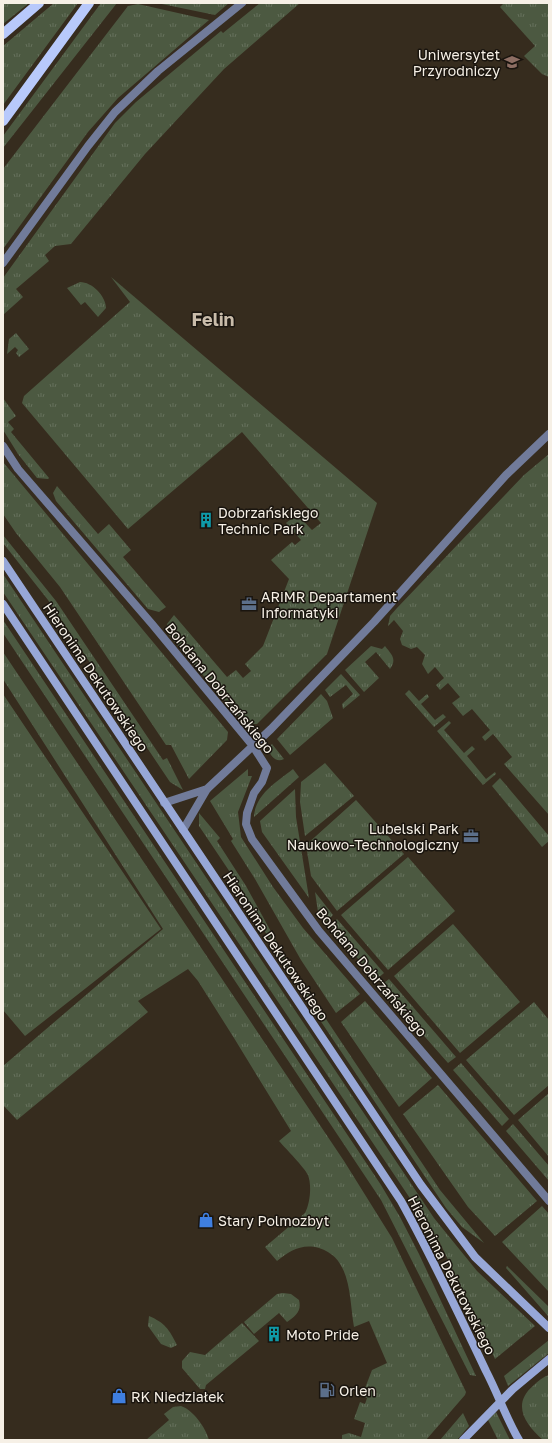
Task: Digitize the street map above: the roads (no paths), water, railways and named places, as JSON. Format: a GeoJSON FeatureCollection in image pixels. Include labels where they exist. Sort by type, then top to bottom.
{"type":"FeatureCollection","features":[{"type":"Feature","properties":{"kind":"main road"},"geometry":{"type":"LineString","coordinates":[[3,34],[39,3]]}},
{"type":"Feature","properties":{"kind":"main road"},"geometry":{"type":"LineString","coordinates":[[3,122],[89,3]]}},
{"type":"Feature","properties":{"kind":"street"},"geometry":{"type":"LineString","coordinates":[[3,263],[88,146],[115,112],[158,71],[242,3]]}},
{"type":"Feature","properties":{"kind":"street"},"geometry":{"type":"LineString","coordinates":[[183,830],[207,789],[253,746],[374,622],[506,475],[549,434]]}},
{"type":"Feature","properties":{"kind":"street","name":"Bohdana Dobrzańskiego"},"geometry":{"type":"LineString","coordinates":[[3,446],[18,469],[152,624],[253,746],[267,768],[262,782],[254,793],[247,814],[246,824],[252,839],[319,931],[549,1201]]}},
{"type":"Feature","properties":{"kind":"street","name":"Hieronima Dekutowskiego"},"geometry":{"type":"LineString","coordinates":[[3,561],[164,803],[450,1226],[475,1257],[549,1328]]}},
{"type":"Feature","properties":{"kind":"street","name":"Hieronima Dekutowskiego"},"geometry":{"type":"LineString","coordinates":[[3,604],[401,1201],[423,1241],[488,1373],[499,1402],[519,1440]]}},
{"type":"Feature","properties":{"kind":"street"},"geometry":{"type":"LineString","coordinates":[[164,803],[207,789]]}},
{"type":"Feature","properties":{"kind":"street"},"geometry":{"type":"LineString","coordinates":[[463,1440],[499,1402],[549,1359]]}},
{"type":"Feature","properties":{"kind":"place","name":"Uniwersytet Przyrodniczy"},"geometry":{"type":"Point","coordinates":[512,62]}},
{"type":"Feature","properties":{"kind":"place","name":"Dobrzańskiego Technic Park"},"geometry":{"type":"Point","coordinates":[206,520]}},
{"type":"Feature","properties":{"kind":"place","name":"ARiMR Departament Informatyki"},"geometry":{"type":"Point","coordinates":[249,604]}},
{"type":"Feature","properties":{"kind":"place","name":"Lubelski Park Naukowo-Technologiczny"},"geometry":{"type":"Point","coordinates":[471,836]}},
{"type":"Feature","properties":{"kind":"place","name":"Stary Polmozbyt"},"geometry":{"type":"Point","coordinates":[206,1220]}},
{"type":"Feature","properties":{"kind":"place","name":"Moto Pride"},"geometry":{"type":"Point","coordinates":[274,1334]}},
{"type":"Feature","properties":{"kind":"place","name":"Orlen"},"geometry":{"type":"Point","coordinates":[327,1390]}},
{"type":"Feature","properties":{"kind":"place","name":"RK Niedziałek"},"geometry":{"type":"Point","coordinates":[119,1396]}},
{"type":"Feature","properties":{"kind":"district","name":"Felin"},"geometry":{"type":"Point","coordinates":[213,319]}}]}
